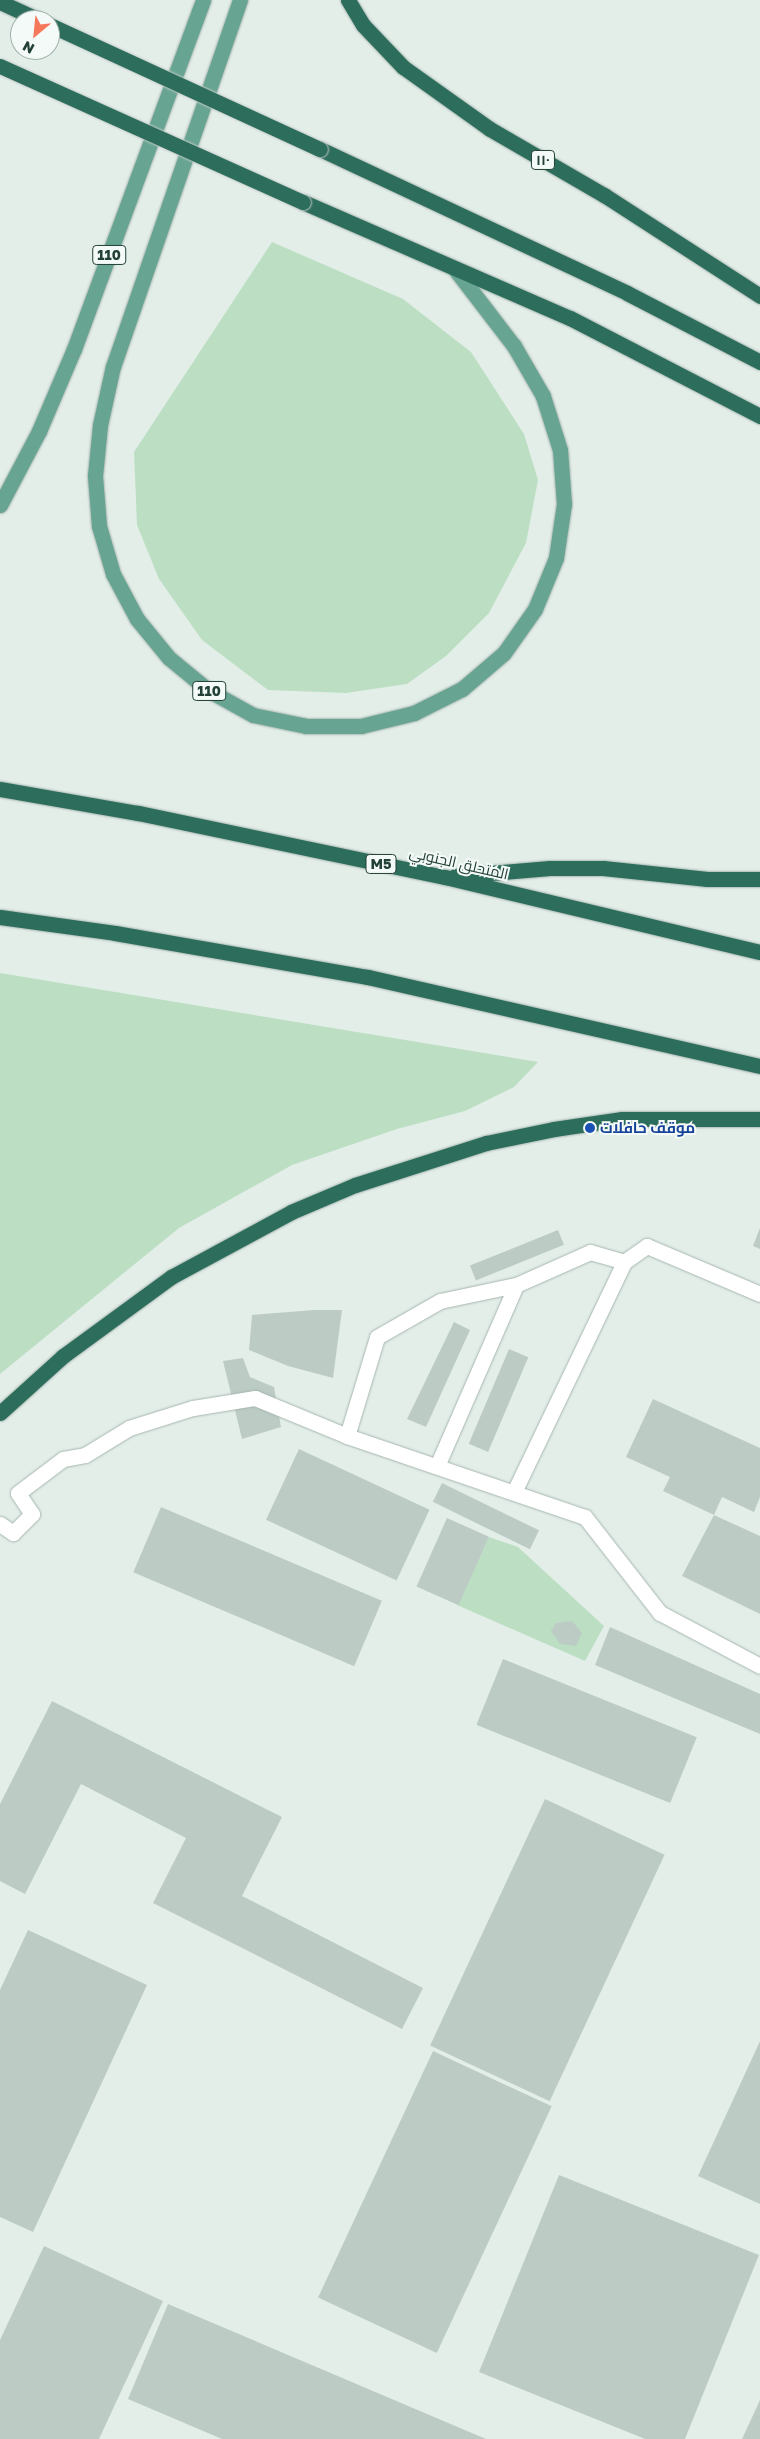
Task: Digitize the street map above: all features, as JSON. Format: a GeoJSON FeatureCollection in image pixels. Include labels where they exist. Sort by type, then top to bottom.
{"type":"FeatureCollection","features":[{"type":"Feature","properties":{"kind":"highway","name":"١١٠"},"geometry":{"type":"LineString","coordinates":[[348,0],[363,25],[403,67],[490,130],[604,195],[760,296]]}},
{"type":"Feature","properties":{"kind":"highway"},"geometry":{"type":"LineString","coordinates":[[0,2],[17,10]]}},
{"type":"Feature","properties":{"kind":"highway"},"geometry":{"type":"LineString","coordinates":[[60,30],[628,293],[760,362]]}},
{"type":"Feature","properties":{"kind":"highway"},"geometry":{"type":"LineString","coordinates":[[0,66],[303,202],[570,318],[760,416]]}},
{"type":"Feature","properties":{"kind":"highway","name":"المتحلق الجنوبي"},"geometry":{"type":"LineString","coordinates":[[0,790],[138,813],[445,877],[760,952]]}},
{"type":"Feature","properties":{"kind":"highway"},"geometry":{"type":"LineString","coordinates":[[445,877],[497,871],[594,868],[708,879],[760,879]]}},
{"type":"Feature","properties":{"kind":"highway"},"geometry":{"type":"LineString","coordinates":[[0,918],[115,933],[368,977],[760,1066]]}},
{"type":"Feature","properties":{"kind":"highway"},"geometry":{"type":"LineString","coordinates":[[0,1413],[63,1356],[172,1277],[291,1212],[354,1185],[467,1148],[554,1129],[622,1119],[760,1119]]}},
{"type":"Feature","properties":{"kind":"main road","name":"110"},"geometry":{"type":"LineString","coordinates":[[0,505],[39,431],[74,349],[203,0]]}},
{"type":"Feature","properties":{"kind":"main road","name":"110"},"geometry":{"type":"LineString","coordinates":[[240,0],[113,366],[100,425],[94,476],[99,526],[113,574],[137,619],[169,658],[208,690],[252,715],[306,726],[352,726],[414,713],[462,688],[504,652],[535,608],[556,558],[564,504],[560,450],[544,396],[514,346],[455,269]]}},
{"type":"Feature","properties":{"kind":"lane"},"geometry":{"type":"LineString","coordinates":[[514,1492],[624,1262],[647,1246],[760,1294]]}},
{"type":"Feature","properties":{"kind":"lane"},"geometry":{"type":"LineString","coordinates":[[347,1436],[377,1337],[440,1301],[516,1285],[590,1252],[624,1262]]}},
{"type":"Feature","properties":{"kind":"lane"},"geometry":{"type":"LineString","coordinates":[[437,1466],[516,1285]]}},
{"type":"Feature","properties":{"kind":"lane"},"geometry":{"type":"LineString","coordinates":[[0,1524],[13,1533],[32,1514],[18,1492],[63,1459],[85,1455],[128,1428],[193,1408],[255,1398],[347,1436],[585,1517],[660,1613],[760,1666]]}},
{"type":"Feature","properties":{"kind":"green space"},"geometry":{"type":"Polygon","coordinates":[[[272,242],[403,299],[471,352],[524,434],[538,480],[526,543],[489,613],[446,656],[407,684],[346,693],[268,690],[202,640],[159,579],[137,525],[134,452],[272,242]]]}},
{"type":"Feature","properties":{"kind":"green space"},"geometry":{"type":"Polygon","coordinates":[[[0,973],[538,1062],[514,1087],[465,1111],[397,1129],[292,1165],[179,1228],[0,1374],[0,973]]]}},
{"type":"Feature","properties":{"kind":"green space"},"geometry":{"type":"Polygon","coordinates":[[[489,1537],[518,1547],[604,1626],[585,1661],[457,1605],[489,1537]]]}},
{"type":"Feature","properties":{"kind":"building"},"geometry":{"type":"Polygon","coordinates":[[[760,1228],[760,1249],[753,1246],[760,1228]]]}},
{"type":"Feature","properties":{"kind":"building"},"geometry":{"type":"Polygon","coordinates":[[[558,1230],[564,1245],[476,1280],[470,1266],[558,1230]]]}},
{"type":"Feature","properties":{"kind":"building"},"geometry":{"type":"Polygon","coordinates":[[[314,1310],[342,1310],[333,1378],[288,1366],[249,1350],[252,1315],[314,1310]]]}},
{"type":"Feature","properties":{"kind":"building"},"geometry":{"type":"Polygon","coordinates":[[[454,1322],[470,1330],[426,1427],[407,1419],[454,1322]]]}},
{"type":"Feature","properties":{"kind":"building"},"geometry":{"type":"Polygon","coordinates":[[[509,1349],[528,1357],[488,1452],[469,1444],[509,1349]]]}},
{"type":"Feature","properties":{"kind":"building"},"geometry":{"type":"Polygon","coordinates":[[[243,1358],[250,1377],[274,1387],[281,1427],[242,1439],[223,1361],[243,1358]]]}},
{"type":"Feature","properties":{"kind":"building"},"geometry":{"type":"Polygon","coordinates":[[[653,1399],[760,1448],[760,1497],[754,1512],[722,1497],[714,1515],[663,1491],[670,1477],[626,1457],[653,1399]]]}},
{"type":"Feature","properties":{"kind":"building"},"geometry":{"type":"Polygon","coordinates":[[[299,1449],[430,1510],[397,1581],[266,1520],[299,1449]]]}},
{"type":"Feature","properties":{"kind":"building"},"geometry":{"type":"Polygon","coordinates":[[[442,1483],[539,1530],[530,1549],[433,1502],[442,1483]]]}},
{"type":"Feature","properties":{"kind":"building"},"geometry":{"type":"Polygon","coordinates":[[[161,1507],[382,1601],[354,1666],[133,1572],[161,1507]]]}},
{"type":"Feature","properties":{"kind":"building"},"geometry":{"type":"Polygon","coordinates":[[[714,1515],[760,1536],[760,1614],[682,1576],[714,1515]]]}},
{"type":"Feature","properties":{"kind":"building"},"geometry":{"type":"Polygon","coordinates":[[[447,1518],[489,1537],[459,1605],[416,1587],[447,1518]]]}},
{"type":"Feature","properties":{"kind":"building"},"geometry":{"type":"Polygon","coordinates":[[[572,1621],[582,1633],[576,1646],[560,1644],[551,1631],[556,1623],[572,1621]]]}},
{"type":"Feature","properties":{"kind":"building"},"geometry":{"type":"Polygon","coordinates":[[[610,1627],[760,1694],[760,1734],[595,1665],[610,1627]]]}},
{"type":"Feature","properties":{"kind":"building"},"geometry":{"type":"Polygon","coordinates":[[[503,1659],[697,1737],[670,1803],[476,1725],[503,1659]]]}},
{"type":"Feature","properties":{"kind":"building"},"geometry":{"type":"Polygon","coordinates":[[[52,1701],[282,1817],[242,1896],[423,1988],[402,2029],[153,1903],[186,1838],[81,1784],[25,1894],[0,1881],[0,1804],[52,1701]]]}},
{"type":"Feature","properties":{"kind":"building"},"geometry":{"type":"Polygon","coordinates":[[[545,1799],[665,1855],[550,2101],[430,2046],[545,1799]]]}},
{"type":"Feature","properties":{"kind":"building"},"geometry":{"type":"Polygon","coordinates":[[[28,1930],[147,1985],[33,2232],[0,2217],[0,1990],[28,1930]]]}},
{"type":"Feature","properties":{"kind":"building"},"geometry":{"type":"Polygon","coordinates":[[[760,2041],[760,2204],[698,2176],[760,2041]]]}},
{"type":"Feature","properties":{"kind":"building"},"geometry":{"type":"Polygon","coordinates":[[[433,2051],[552,2106],[437,2353],[318,2298],[433,2051]]]}},
{"type":"Feature","properties":{"kind":"building"},"geometry":{"type":"Polygon","coordinates":[[[559,2175],[759,2255],[685,2439],[645,2439],[479,2372],[559,2175]]]}},
{"type":"Feature","properties":{"kind":"building"},"geometry":{"type":"Polygon","coordinates":[[[44,2246],[163,2301],[99,2439],[0,2439],[0,2340],[44,2246]]]}},
{"type":"Feature","properties":{"kind":"building"},"geometry":{"type":"Polygon","coordinates":[[[168,2304],[486,2439],[222,2439],[128,2399],[168,2304]]]}},
{"type":"Feature","properties":{"kind":"building"},"geometry":{"type":"Polygon","coordinates":[[[760,2400],[760,2439],[742,2439],[760,2400]]]}},
{"type":"Feature","properties":{"kind":"place","name":"موقف حافلات"},"geometry":{"type":"Point","coordinates":[590,1128]}}]}
